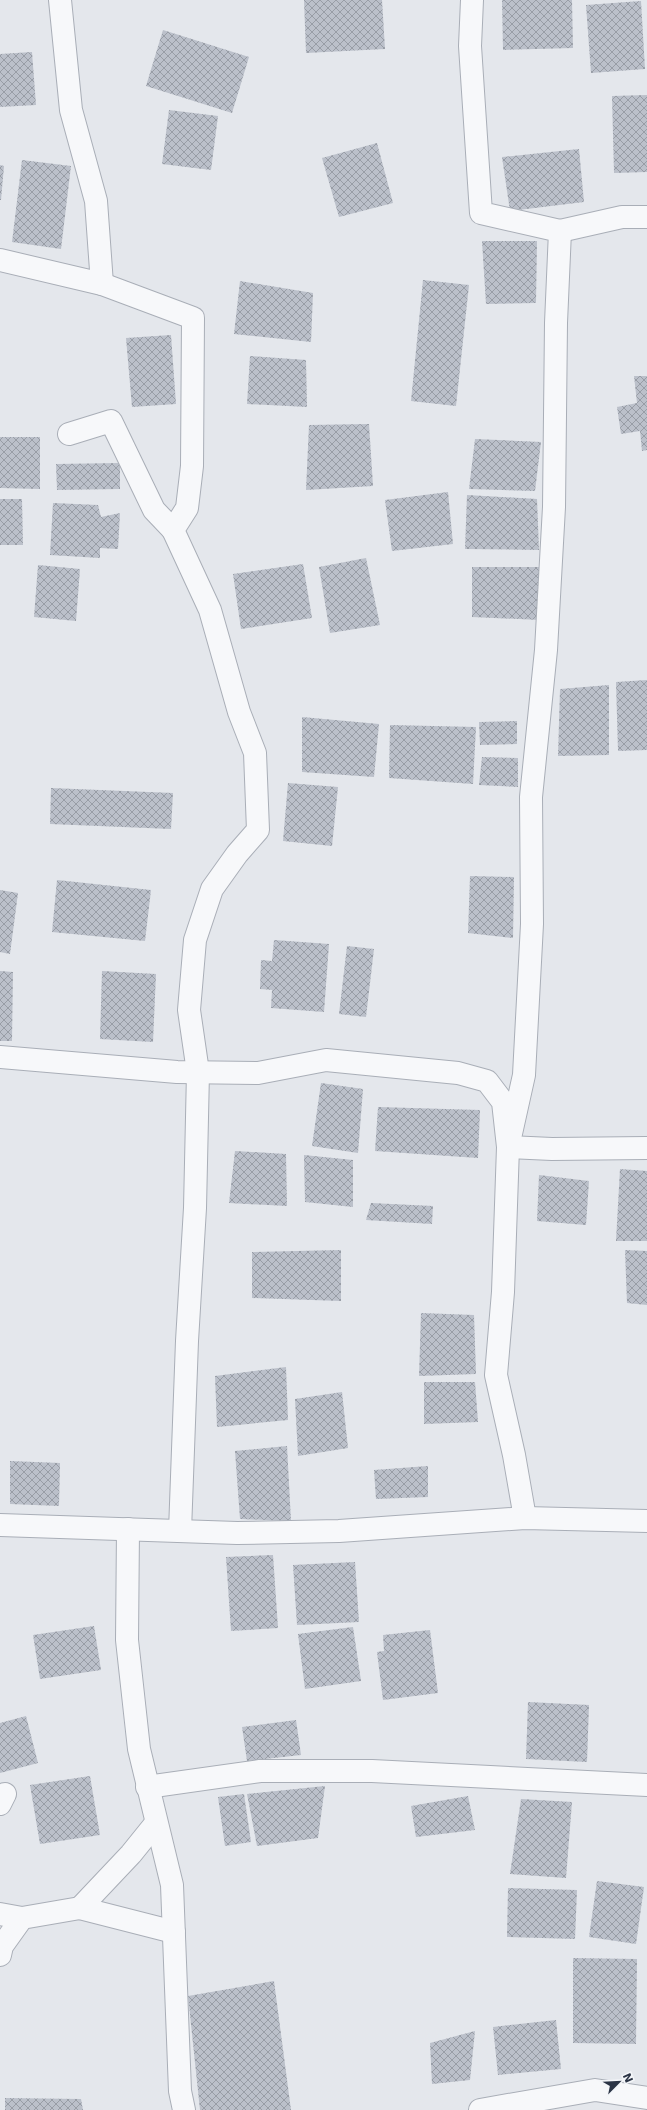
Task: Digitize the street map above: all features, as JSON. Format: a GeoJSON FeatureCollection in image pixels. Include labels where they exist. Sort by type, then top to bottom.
{"type":"FeatureCollection","features":[{"type":"Feature","properties":{"kind":"street"},"geometry":{"type":"LineString","coordinates":[[60,0],[71,110],[96,201],[102,284]]}},
{"type":"Feature","properties":{"kind":"street"},"geometry":{"type":"LineString","coordinates":[[472,0],[470,46],[481,213],[560,231],[622,217],[647,217]]}},
{"type":"Feature","properties":{"kind":"street"},"geometry":{"type":"LineString","coordinates":[[508,1147],[524,1075],[532,924],[531,797],[546,650],[552,539],[556,323],[560,231]]}},
{"type":"Feature","properties":{"kind":"street"},"geometry":{"type":"LineString","coordinates":[[0,260],[102,284],[193,318],[192,466],[187,508],[173,530]]}},
{"type":"Feature","properties":{"kind":"street"},"geometry":{"type":"LineString","coordinates":[[69,434],[111,421],[154,510],[173,530],[210,610],[239,712],[255,753],[258,830],[237,854],[212,889],[195,940],[189,1010],[198,1072],[195,1208],[187,1341],[180,1531]]}},
{"type":"Feature","properties":{"kind":"street"},"geometry":{"type":"LineString","coordinates":[[0,1057],[198,1072],[258,1073],[326,1060],[458,1073],[487,1081],[503,1102],[508,1147],[503,1292],[496,1375],[514,1455],[525,1518]]}},
{"type":"Feature","properties":{"kind":"street"},"geometry":{"type":"LineString","coordinates":[[508,1147],[552,1149],[647,1148]]}},
{"type":"Feature","properties":{"kind":"street"},"geometry":{"type":"LineString","coordinates":[[0,1525],[237,1533],[339,1531],[525,1518],[647,1521]]}},
{"type":"Feature","properties":{"kind":"street"},"geometry":{"type":"LineString","coordinates":[[128,1529],[127,1640],[139,1749],[172,1885],[180,2092],[184,2110]]}},
{"type":"Feature","properties":{"kind":"street"},"geometry":{"type":"LineString","coordinates":[[147,1787],[260,1771],[372,1771],[647,1785]]}},
{"type":"Feature","properties":{"kind":"street"},"geometry":{"type":"LineString","coordinates":[[80,1908],[131,1854],[156,1823]]}},
{"type":"Feature","properties":{"kind":"street"},"geometry":{"type":"LineString","coordinates":[[0,1914],[22,1918],[80,1908],[174,1932]]}},
{"type":"Feature","properties":{"kind":"street"},"geometry":{"type":"LineString","coordinates":[[0,1955],[2,1946],[22,1918]]}},
{"type":"Feature","properties":{"kind":"street"},"geometry":{"type":"LineString","coordinates":[[480,2110],[595,2090],[647,2098]]}},
{"type":"Feature","properties":{"kind":"building"},"geometry":{"type":"Polygon","coordinates":[[[304,0],[382,0],[385,49],[306,53],[304,0]]]}},
{"type":"Feature","properties":{"kind":"building"},"geometry":{"type":"Polygon","coordinates":[[[502,0],[572,0],[573,48],[503,50],[502,0]]]}},
{"type":"Feature","properties":{"kind":"building"},"geometry":{"type":"Polygon","coordinates":[[[641,1],[645,69],[591,73],[586,5],[641,1]]]}},
{"type":"Feature","properties":{"kind":"building"},"geometry":{"type":"Polygon","coordinates":[[[163,30],[249,57],[232,113],[146,86],[163,30]]]}},
{"type":"Feature","properties":{"kind":"building"},"geometry":{"type":"Polygon","coordinates":[[[32,52],[36,105],[0,107],[0,54],[32,52]]]}},
{"type":"Feature","properties":{"kind":"building"},"geometry":{"type":"Polygon","coordinates":[[[647,95],[647,172],[614,173],[612,96],[647,95]]]}},
{"type":"Feature","properties":{"kind":"building"},"geometry":{"type":"Polygon","coordinates":[[[169,110],[218,116],[211,170],[162,164],[169,110]]]}},
{"type":"Feature","properties":{"kind":"building"},"geometry":{"type":"Polygon","coordinates":[[[377,143],[393,203],[339,217],[322,158],[377,143]]]}},
{"type":"Feature","properties":{"kind":"building"},"geometry":{"type":"Polygon","coordinates":[[[579,149],[584,202],[510,211],[502,157],[579,149]]]}},
{"type":"Feature","properties":{"kind":"building"},"geometry":{"type":"Polygon","coordinates":[[[22,160],[71,166],[61,249],[12,242],[22,160]]]}},
{"type":"Feature","properties":{"kind":"building"},"geometry":{"type":"Polygon","coordinates":[[[0,165],[4,166],[1,200],[0,200],[0,165]]]}},
{"type":"Feature","properties":{"kind":"building"},"geometry":{"type":"Polygon","coordinates":[[[482,241],[537,241],[536,303],[486,304],[482,241]]]}},
{"type":"Feature","properties":{"kind":"building"},"geometry":{"type":"Polygon","coordinates":[[[423,280],[469,285],[456,406],[411,401],[423,280]]]}},
{"type":"Feature","properties":{"kind":"building"},"geometry":{"type":"Polygon","coordinates":[[[240,281],[313,293],[311,342],[234,334],[240,281]]]}},
{"type":"Feature","properties":{"kind":"building"},"geometry":{"type":"Polygon","coordinates":[[[171,335],[176,404],[132,407],[126,338],[171,335]]]}},
{"type":"Feature","properties":{"kind":"building"},"geometry":{"type":"Polygon","coordinates":[[[250,356],[306,360],[307,407],[247,404],[250,356]]]}},
{"type":"Feature","properties":{"kind":"building"},"geometry":{"type":"Polygon","coordinates":[[[634,376],[647,376],[647,450],[642,451],[640,431],[621,434],[617,407],[637,403],[634,376]]]}},
{"type":"Feature","properties":{"kind":"building"},"geometry":{"type":"Polygon","coordinates":[[[369,424],[373,486],[306,490],[309,425],[369,424]]]}},
{"type":"Feature","properties":{"kind":"building"},"geometry":{"type":"Polygon","coordinates":[[[0,437],[40,437],[40,489],[0,488],[0,437]]]}},
{"type":"Feature","properties":{"kind":"building"},"geometry":{"type":"Polygon","coordinates":[[[475,439],[541,442],[535,491],[469,489],[475,439]]]}},
{"type":"Feature","properties":{"kind":"building"},"geometry":{"type":"Polygon","coordinates":[[[120,463],[120,489],[57,490],[56,464],[120,463]]]}},
{"type":"Feature","properties":{"kind":"building"},"geometry":{"type":"Polygon","coordinates":[[[448,492],[453,544],[392,551],[385,500],[448,492]]]}},
{"type":"Feature","properties":{"kind":"building"},"geometry":{"type":"Polygon","coordinates":[[[467,495],[537,499],[539,550],[465,549],[467,495]]]}},
{"type":"Feature","properties":{"kind":"building"},"geometry":{"type":"Polygon","coordinates":[[[0,499],[22,499],[23,545],[0,545],[0,499]]]}},
{"type":"Feature","properties":{"kind":"building"},"geometry":{"type":"Polygon","coordinates":[[[53,503],[98,505],[101,517],[120,513],[118,549],[100,548],[100,558],[50,555],[53,503]]]}},
{"type":"Feature","properties":{"kind":"building"},"geometry":{"type":"Polygon","coordinates":[[[366,558],[380,625],[330,633],[319,567],[366,558]]]}},
{"type":"Feature","properties":{"kind":"building"},"geometry":{"type":"Polygon","coordinates":[[[303,564],[312,618],[241,629],[233,574],[303,564]]]}},
{"type":"Feature","properties":{"kind":"building"},"geometry":{"type":"Polygon","coordinates":[[[38,565],[80,569],[76,621],[34,617],[38,565]]]}},
{"type":"Feature","properties":{"kind":"building"},"geometry":{"type":"Polygon","coordinates":[[[472,567],[543,567],[540,620],[472,617],[472,567]]]}},
{"type":"Feature","properties":{"kind":"building"},"geometry":{"type":"Polygon","coordinates":[[[647,680],[647,750],[618,751],[616,682],[647,680]]]}},
{"type":"Feature","properties":{"kind":"building"},"geometry":{"type":"Polygon","coordinates":[[[609,685],[609,755],[558,756],[560,689],[609,685]]]}},
{"type":"Feature","properties":{"kind":"building"},"geometry":{"type":"Polygon","coordinates":[[[302,717],[379,724],[374,777],[302,772],[302,717]]]}},
{"type":"Feature","properties":{"kind":"building"},"geometry":{"type":"Polygon","coordinates":[[[517,721],[517,744],[480,745],[479,722],[517,721]]]}},
{"type":"Feature","properties":{"kind":"building"},"geometry":{"type":"Polygon","coordinates":[[[390,725],[476,727],[473,784],[389,778],[390,725]]]}},
{"type":"Feature","properties":{"kind":"building"},"geometry":{"type":"Polygon","coordinates":[[[482,757],[518,758],[518,787],[479,785],[482,757]]]}},
{"type":"Feature","properties":{"kind":"building"},"geometry":{"type":"Polygon","coordinates":[[[288,783],[338,787],[332,846],[283,841],[288,783]]]}},
{"type":"Feature","properties":{"kind":"building"},"geometry":{"type":"Polygon","coordinates":[[[51,788],[173,793],[171,829],[50,824],[51,788]]]}},
{"type":"Feature","properties":{"kind":"building"},"geometry":{"type":"Polygon","coordinates":[[[470,876],[514,877],[513,938],[468,933],[470,876]]]}},
{"type":"Feature","properties":{"kind":"building"},"geometry":{"type":"Polygon","coordinates":[[[57,880],[151,890],[145,941],[52,932],[57,880]]]}},
{"type":"Feature","properties":{"kind":"building"},"geometry":{"type":"Polygon","coordinates":[[[0,890],[18,893],[10,954],[0,952],[0,890]]]}},
{"type":"Feature","properties":{"kind":"building"},"geometry":{"type":"Polygon","coordinates":[[[274,940],[329,944],[324,1012],[271,1008],[272,990],[260,989],[261,960],[272,961],[274,940]]]}},
{"type":"Feature","properties":{"kind":"building"},"geometry":{"type":"Polygon","coordinates":[[[347,946],[374,949],[366,1017],[339,1014],[347,946]]]}},
{"type":"Feature","properties":{"kind":"building"},"geometry":{"type":"Polygon","coordinates":[[[0,971],[13,972],[12,1041],[0,1041],[0,971]]]}},
{"type":"Feature","properties":{"kind":"building"},"geometry":{"type":"Polygon","coordinates":[[[102,971],[156,974],[153,1042],[100,1039],[102,971]]]}},
{"type":"Feature","properties":{"kind":"building"},"geometry":{"type":"Polygon","coordinates":[[[321,1083],[363,1089],[358,1153],[312,1146],[321,1083]]]}},
{"type":"Feature","properties":{"kind":"building"},"geometry":{"type":"Polygon","coordinates":[[[378,1107],[480,1110],[478,1158],[375,1151],[378,1107]]]}},
{"type":"Feature","properties":{"kind":"building"},"geometry":{"type":"Polygon","coordinates":[[[235,1151],[286,1154],[287,1206],[229,1203],[235,1151]]]}},
{"type":"Feature","properties":{"kind":"building"},"geometry":{"type":"Polygon","coordinates":[[[304,1155],[353,1160],[353,1207],[305,1202],[304,1155]]]}},
{"type":"Feature","properties":{"kind":"building"},"geometry":{"type":"Polygon","coordinates":[[[620,1169],[647,1171],[647,1241],[616,1241],[620,1169]]]}},
{"type":"Feature","properties":{"kind":"building"},"geometry":{"type":"Polygon","coordinates":[[[539,1175],[589,1181],[586,1225],[537,1221],[539,1175]]]}},
{"type":"Feature","properties":{"kind":"building"},"geometry":{"type":"Polygon","coordinates":[[[371,1203],[433,1206],[432,1224],[366,1220],[371,1203]]]}},
{"type":"Feature","properties":{"kind":"building"},"geometry":{"type":"Polygon","coordinates":[[[341,1250],[341,1301],[252,1298],[252,1252],[341,1250]]]}},
{"type":"Feature","properties":{"kind":"building"},"geometry":{"type":"Polygon","coordinates":[[[625,1250],[647,1251],[647,1305],[627,1303],[625,1250]]]}},
{"type":"Feature","properties":{"kind":"building"},"geometry":{"type":"Polygon","coordinates":[[[421,1313],[474,1315],[476,1374],[419,1376],[421,1313]]]}},
{"type":"Feature","properties":{"kind":"building"},"geometry":{"type":"Polygon","coordinates":[[[286,1367],[288,1420],[217,1427],[215,1376],[286,1367]]]}},
{"type":"Feature","properties":{"kind":"building"},"geometry":{"type":"Polygon","coordinates":[[[424,1382],[475,1382],[478,1422],[424,1424],[424,1382]]]}},
{"type":"Feature","properties":{"kind":"building"},"geometry":{"type":"Polygon","coordinates":[[[342,1392],[348,1448],[298,1456],[295,1399],[342,1392]]]}},
{"type":"Feature","properties":{"kind":"building"},"geometry":{"type":"Polygon","coordinates":[[[287,1446],[291,1521],[240,1519],[235,1451],[287,1446]]]}},
{"type":"Feature","properties":{"kind":"building"},"geometry":{"type":"Polygon","coordinates":[[[10,1461],[60,1463],[59,1506],[10,1504],[10,1461]]]}},
{"type":"Feature","properties":{"kind":"building"},"geometry":{"type":"Polygon","coordinates":[[[428,1466],[428,1497],[376,1499],[374,1470],[428,1466]]]}},
{"type":"Feature","properties":{"kind":"building"},"geometry":{"type":"Polygon","coordinates":[[[273,1555],[278,1628],[231,1631],[226,1557],[273,1555]]]}},
{"type":"Feature","properties":{"kind":"building"},"geometry":{"type":"Polygon","coordinates":[[[355,1562],[359,1622],[297,1625],[293,1565],[355,1562]]]}},
{"type":"Feature","properties":{"kind":"building"},"geometry":{"type":"Polygon","coordinates":[[[94,1626],[101,1670],[40,1679],[33,1635],[94,1626]]]}},
{"type":"Feature","properties":{"kind":"building"},"geometry":{"type":"Polygon","coordinates":[[[353,1627],[361,1681],[305,1689],[298,1634],[353,1627]]]}},
{"type":"Feature","properties":{"kind":"building"},"geometry":{"type":"Polygon","coordinates":[[[430,1630],[438,1693],[383,1700],[377,1652],[384,1651],[383,1635],[430,1630]]]}},
{"type":"Feature","properties":{"kind":"building"},"geometry":{"type":"Polygon","coordinates":[[[528,1702],[589,1705],[587,1762],[526,1759],[528,1702]]]}},
{"type":"Feature","properties":{"kind":"building"},"geometry":{"type":"Polygon","coordinates":[[[26,1716],[38,1763],[0,1773],[0,1723],[26,1716]]]}},
{"type":"Feature","properties":{"kind":"building"},"geometry":{"type":"Polygon","coordinates":[[[296,1720],[301,1755],[247,1761],[242,1727],[296,1720]]]}},
{"type":"Feature","properties":{"kind":"building"},"geometry":{"type":"Polygon","coordinates":[[[90,1776],[100,1835],[40,1844],[30,1785],[90,1776]]]}},
{"type":"Feature","properties":{"kind":"building"},"geometry":{"type":"Polygon","coordinates":[[[325,1786],[318,1838],[257,1846],[247,1794],[325,1786]]]}},
{"type":"Feature","properties":{"kind":"building"},"geometry":{"type":"Polygon","coordinates":[[[244,1794],[251,1842],[225,1846],[218,1797],[244,1794]]]}},
{"type":"Feature","properties":{"kind":"building"},"geometry":{"type":"Polygon","coordinates":[[[468,1796],[475,1830],[416,1837],[411,1806],[468,1796]]]}},
{"type":"Feature","properties":{"kind":"building"},"geometry":{"type":"Polygon","coordinates":[[[521,1799],[572,1802],[566,1878],[510,1874],[521,1799]]]}},
{"type":"Feature","properties":{"kind":"building"},"geometry":{"type":"Polygon","coordinates":[[[597,1881],[644,1887],[636,1944],[589,1937],[597,1881]]]}},
{"type":"Feature","properties":{"kind":"building"},"geometry":{"type":"Polygon","coordinates":[[[508,1888],[577,1890],[575,1939],[507,1937],[508,1888]]]}},
{"type":"Feature","properties":{"kind":"building"},"geometry":{"type":"Polygon","coordinates":[[[573,1958],[637,1959],[636,2044],[573,2043],[573,1958]]]}},
{"type":"Feature","properties":{"kind":"building"},"geometry":{"type":"Polygon","coordinates":[[[274,1981],[291,2110],[200,2110],[188,1996],[274,1981]]]}},
{"type":"Feature","properties":{"kind":"building"},"geometry":{"type":"Polygon","coordinates":[[[556,2020],[561,2069],[498,2075],[493,2027],[556,2020]]]}},
{"type":"Feature","properties":{"kind":"building"},"geometry":{"type":"Polygon","coordinates":[[[475,2031],[470,2080],[432,2084],[430,2043],[475,2031]]]}},
{"type":"Feature","properties":{"kind":"building"},"geometry":{"type":"Polygon","coordinates":[[[5,2098],[81,2099],[83,2110],[5,2110],[5,2098]]]}}]}
